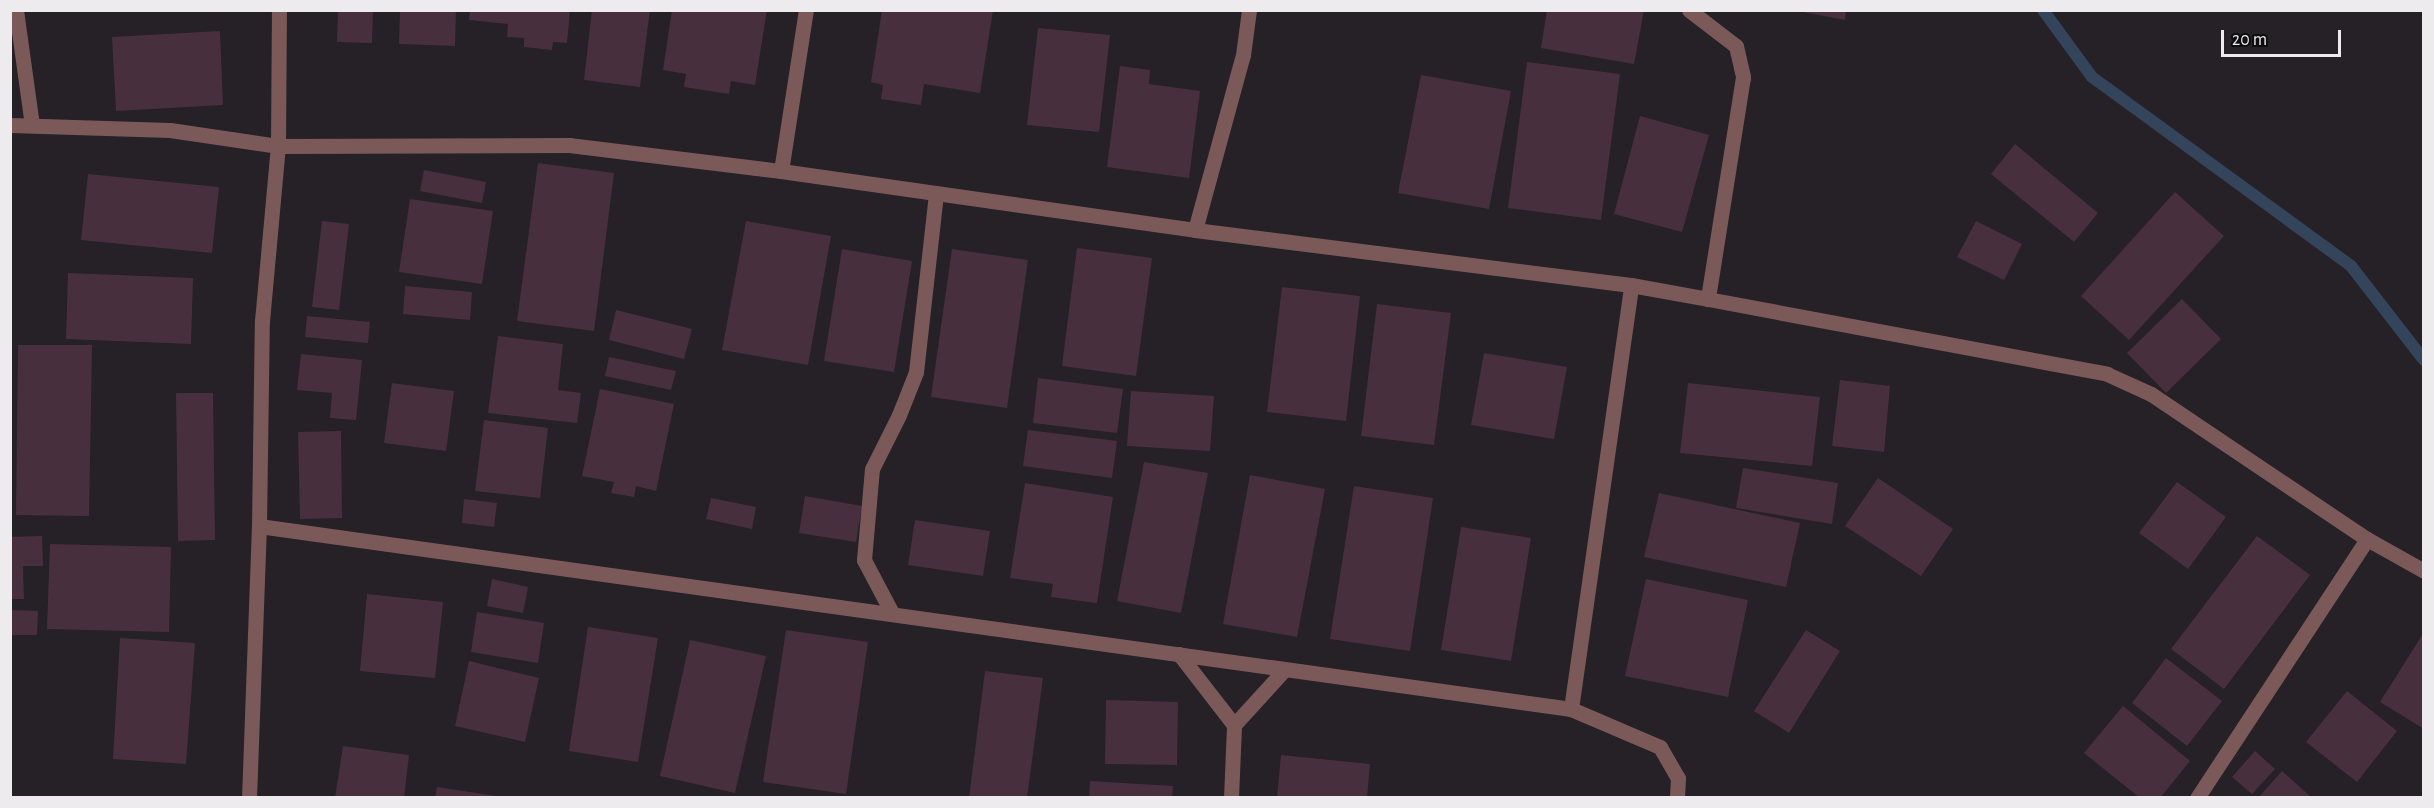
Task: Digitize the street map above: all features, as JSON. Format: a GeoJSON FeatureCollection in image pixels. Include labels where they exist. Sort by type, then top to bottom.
{"type":"FeatureCollection","features":[{"type":"Feature","properties":{"kind":"street"},"geometry":{"type":"LineString","coordinates":[[16,10],[32,125]]}},
{"type":"Feature","properties":{"kind":"street"},"geometry":{"type":"LineString","coordinates":[[249,798],[259,526],[262,321],[278,146],[279,10]]}},
{"type":"Feature","properties":{"kind":"street"},"geometry":{"type":"LineString","coordinates":[[781,171],[806,10]]}},
{"type":"Feature","properties":{"kind":"street"},"geometry":{"type":"LineString","coordinates":[[1195,230],[1242,55],[1249,10]]}},
{"type":"Feature","properties":{"kind":"street"},"geometry":{"type":"LineString","coordinates":[[1689,10],[1736,46],[1743,77],[1708,298]]}},
{"type":"Feature","properties":{"kind":"street"},"geometry":{"type":"LineString","coordinates":[[10,125],[170,130],[278,146],[569,145],[781,171],[1195,230],[1631,285],[1708,298],[2107,374],[2151,394],[2367,539],[2424,571]]}},
{"type":"Feature","properties":{"kind":"street"},"geometry":{"type":"LineString","coordinates":[[892,613],[864,560],[872,469],[899,415],[916,372],[936,193]]}},
{"type":"Feature","properties":{"kind":"street"},"geometry":{"type":"LineString","coordinates":[[1571,710],[1631,285]]}},
{"type":"Feature","properties":{"kind":"street"},"geometry":{"type":"LineString","coordinates":[[259,526],[1571,710],[1660,747],[1678,778],[1677,798]]}},
{"type":"Feature","properties":{"kind":"street"},"geometry":{"type":"LineString","coordinates":[[2197,798],[2367,539]]}},
{"type":"Feature","properties":{"kind":"street"},"geometry":{"type":"LineString","coordinates":[[1179,654],[1234,725]]}},
{"type":"Feature","properties":{"kind":"street"},"geometry":{"type":"LineString","coordinates":[[1231,798],[1234,725],[1284,670]]}},
{"type":"Feature","properties":{"kind":"building"},"geometry":{"type":"Polygon","coordinates":[[[338,10],[373,10],[372,43],[337,42],[338,10]]]}},
{"type":"Feature","properties":{"kind":"building"},"geometry":{"type":"Polygon","coordinates":[[[400,10],[456,10],[455,46],[399,44],[400,10]]]}},
{"type":"Feature","properties":{"kind":"building"},"geometry":{"type":"Polygon","coordinates":[[[470,10],[570,10],[567,43],[553,42],[552,50],[524,47],[524,38],[507,37],[508,24],[469,20],[470,10]]]}},
{"type":"Feature","properties":{"kind":"building"},"geometry":{"type":"Polygon","coordinates":[[[592,10],[650,10],[640,87],[584,80],[592,10]]]}},
{"type":"Feature","properties":{"kind":"building"},"geometry":{"type":"Polygon","coordinates":[[[672,10],[767,10],[755,85],[731,81],[729,94],[684,87],[686,74],[663,70],[672,10]]]}},
{"type":"Feature","properties":{"kind":"building"},"geometry":{"type":"Polygon","coordinates":[[[882,10],[993,10],[980,93],[924,84],[921,105],[881,99],[883,85],[871,82],[882,10]]]}},
{"type":"Feature","properties":{"kind":"building"},"geometry":{"type":"Polygon","coordinates":[[[1547,10],[1644,10],[1634,64],[1541,48],[1547,10]]]}},
{"type":"Feature","properties":{"kind":"building"},"geometry":{"type":"Polygon","coordinates":[[[1793,10],[1846,10],[1845,20],[1793,10]]]}},
{"type":"Feature","properties":{"kind":"building"},"geometry":{"type":"Polygon","coordinates":[[[1038,28],[1110,35],[1099,132],[1027,125],[1038,28]]]}},
{"type":"Feature","properties":{"kind":"building"},"geometry":{"type":"Polygon","coordinates":[[[220,31],[223,105],[116,111],[112,37],[220,31]]]}},
{"type":"Feature","properties":{"kind":"building"},"geometry":{"type":"Polygon","coordinates":[[[1527,62],[1620,74],[1601,220],[1508,208],[1527,62]]]}},
{"type":"Feature","properties":{"kind":"building"},"geometry":{"type":"Polygon","coordinates":[[[1120,66],[1150,70],[1149,84],[1200,91],[1189,178],[1107,167],[1120,66]]]}},
{"type":"Feature","properties":{"kind":"building"},"geometry":{"type":"Polygon","coordinates":[[[1421,75],[1511,91],[1489,209],[1398,193],[1421,75]]]}},
{"type":"Feature","properties":{"kind":"building"},"geometry":{"type":"Polygon","coordinates":[[[1640,116],[1709,135],[1682,232],[1614,214],[1640,116]]]}},
{"type":"Feature","properties":{"kind":"building"},"geometry":{"type":"Polygon","coordinates":[[[2015,144],[2098,213],[2074,242],[1991,174],[2015,144]]]}},
{"type":"Feature","properties":{"kind":"building"},"geometry":{"type":"Polygon","coordinates":[[[538,163],[614,173],[594,331],[517,321],[538,163]]]}},
{"type":"Feature","properties":{"kind":"building"},"geometry":{"type":"Polygon","coordinates":[[[424,170],[486,182],[482,203],[420,191],[424,170]]]}},
{"type":"Feature","properties":{"kind":"building"},"geometry":{"type":"Polygon","coordinates":[[[88,174],[219,187],[212,253],[81,240],[88,174]]]}},
{"type":"Feature","properties":{"kind":"building"},"geometry":{"type":"Polygon","coordinates":[[[2175,192],[2224,236],[2129,340],[2081,296],[2175,192]]]}},
{"type":"Feature","properties":{"kind":"building"},"geometry":{"type":"Polygon","coordinates":[[[410,199],[493,211],[482,284],[399,272],[410,199]]]}},
{"type":"Feature","properties":{"kind":"building"},"geometry":{"type":"Polygon","coordinates":[[[322,221],[349,224],[339,310],[312,307],[322,221]]]}},
{"type":"Feature","properties":{"kind":"building"},"geometry":{"type":"Polygon","coordinates":[[[746,221],[831,236],[808,365],[722,350],[746,221]]]}},
{"type":"Feature","properties":{"kind":"building"},"geometry":{"type":"Polygon","coordinates":[[[1976,221],[2022,244],[2004,280],[1957,257],[1976,221]]]}},
{"type":"Feature","properties":{"kind":"building"},"geometry":{"type":"Polygon","coordinates":[[[1077,248],[1152,258],[1136,376],[1062,366],[1077,248]]]}},
{"type":"Feature","properties":{"kind":"building"},"geometry":{"type":"Polygon","coordinates":[[[842,249],[912,261],[894,372],[824,361],[842,249]]]}},
{"type":"Feature","properties":{"kind":"building"},"geometry":{"type":"Polygon","coordinates":[[[952,249],[1028,260],[1007,408],[931,397],[952,249]]]}},
{"type":"Feature","properties":{"kind":"building"},"geometry":{"type":"Polygon","coordinates":[[[68,273],[193,278],[191,344],[66,339],[68,273]]]}},
{"type":"Feature","properties":{"kind":"building"},"geometry":{"type":"Polygon","coordinates":[[[405,286],[472,292],[470,320],[403,314],[405,286]]]}},
{"type":"Feature","properties":{"kind":"building"},"geometry":{"type":"Polygon","coordinates":[[[1282,287],[1360,296],[1346,421],[1267,412],[1282,287]]]}},
{"type":"Feature","properties":{"kind":"building"},"geometry":{"type":"Polygon","coordinates":[[[2182,299],[2221,339],[2166,393],[2127,353],[2182,299]]]}},
{"type":"Feature","properties":{"kind":"building"},"geometry":{"type":"Polygon","coordinates":[[[1377,304],[1451,313],[1434,445],[1361,436],[1377,304]]]}},
{"type":"Feature","properties":{"kind":"building"},"geometry":{"type":"Polygon","coordinates":[[[616,310],[692,329],[684,359],[609,340],[616,310]]]}},
{"type":"Feature","properties":{"kind":"building"},"geometry":{"type":"Polygon","coordinates":[[[307,316],[370,322],[368,343],[305,337],[307,316]]]}},
{"type":"Feature","properties":{"kind":"building"},"geometry":{"type":"Polygon","coordinates":[[[498,336],[563,344],[558,390],[581,393],[577,423],[488,413],[498,336]]]}},
{"type":"Feature","properties":{"kind":"building"},"geometry":{"type":"Polygon","coordinates":[[[18,345],[92,345],[89,516],[16,515],[18,345]]]}},
{"type":"Feature","properties":{"kind":"building"},"geometry":{"type":"Polygon","coordinates":[[[1484,353],[1567,367],[1554,439],[1471,425],[1484,353]]]}},
{"type":"Feature","properties":{"kind":"building"},"geometry":{"type":"Polygon","coordinates":[[[301,354],[362,360],[356,420],[330,418],[332,393],[297,390],[301,354]]]}},
{"type":"Feature","properties":{"kind":"building"},"geometry":{"type":"Polygon","coordinates":[[[609,357],[676,371],[671,390],[605,376],[609,357]]]}},
{"type":"Feature","properties":{"kind":"building"},"geometry":{"type":"Polygon","coordinates":[[[1038,378],[1123,389],[1117,433],[1033,423],[1038,378]]]}},
{"type":"Feature","properties":{"kind":"building"},"geometry":{"type":"Polygon","coordinates":[[[1840,380],[1890,386],[1884,452],[1832,446],[1840,380]]]}},
{"type":"Feature","properties":{"kind":"building"},"geometry":{"type":"Polygon","coordinates":[[[392,383],[454,391],[446,451],[384,443],[392,383]]]}},
{"type":"Feature","properties":{"kind":"building"},"geometry":{"type":"Polygon","coordinates":[[[1688,383],[1820,397],[1812,466],[1680,453],[1688,383]]]}},
{"type":"Feature","properties":{"kind":"building"},"geometry":{"type":"Polygon","coordinates":[[[600,389],[674,404],[656,491],[636,486],[634,497],[611,493],[614,482],[582,476],[600,389]]]}},
{"type":"Feature","properties":{"kind":"building"},"geometry":{"type":"Polygon","coordinates":[[[1131,391],[1214,396],[1210,451],[1127,446],[1131,391]]]}},
{"type":"Feature","properties":{"kind":"building"},"geometry":{"type":"Polygon","coordinates":[[[176,393],[213,393],[215,540],[178,541],[176,393]]]}},
{"type":"Feature","properties":{"kind":"building"},"geometry":{"type":"Polygon","coordinates":[[[484,420],[548,428],[540,498],[475,491],[484,420]]]}},
{"type":"Feature","properties":{"kind":"building"},"geometry":{"type":"Polygon","coordinates":[[[1028,430],[1117,441],[1112,478],[1023,466],[1028,430]]]}},
{"type":"Feature","properties":{"kind":"building"},"geometry":{"type":"Polygon","coordinates":[[[341,431],[342,518],[300,519],[298,432],[341,431]]]}},
{"type":"Feature","properties":{"kind":"building"},"geometry":{"type":"Polygon","coordinates":[[[1144,462],[1208,473],[1181,613],[1117,601],[1144,462]]]}},
{"type":"Feature","properties":{"kind":"building"},"geometry":{"type":"Polygon","coordinates":[[[1743,468],[1838,483],[1832,524],[1736,508],[1743,468]]]}},
{"type":"Feature","properties":{"kind":"building"},"geometry":{"type":"Polygon","coordinates":[[[1250,475],[1325,489],[1297,637],[1223,624],[1250,475]]]}},
{"type":"Feature","properties":{"kind":"building"},"geometry":{"type":"Polygon","coordinates":[[[1878,478],[1953,529],[1921,576],[1845,526],[1878,478]]]}},
{"type":"Feature","properties":{"kind":"building"},"geometry":{"type":"Polygon","coordinates":[[[2177,482],[2226,517],[2188,569],[2139,533],[2177,482]]]}},
{"type":"Feature","properties":{"kind":"building"},"geometry":{"type":"Polygon","coordinates":[[[1025,483],[1113,497],[1097,603],[1051,597],[1053,584],[1010,578],[1025,483]]]}},
{"type":"Feature","properties":{"kind":"building"},"geometry":{"type":"Polygon","coordinates":[[[1354,486],[1433,498],[1410,651],[1330,639],[1354,486]]]}},
{"type":"Feature","properties":{"kind":"building"},"geometry":{"type":"Polygon","coordinates":[[[1659,493],[1800,523],[1786,587],[1644,557],[1659,493]]]}},
{"type":"Feature","properties":{"kind":"building"},"geometry":{"type":"Polygon","coordinates":[[[805,496],[862,506],[856,542],[799,533],[805,496]]]}},
{"type":"Feature","properties":{"kind":"building"},"geometry":{"type":"Polygon","coordinates":[[[711,498],[756,507],[752,529],[706,519],[711,498]]]}},
{"type":"Feature","properties":{"kind":"building"},"geometry":{"type":"Polygon","coordinates":[[[464,499],[497,503],[494,527],[462,523],[464,499]]]}},
{"type":"Feature","properties":{"kind":"building"},"geometry":{"type":"Polygon","coordinates":[[[915,520],[990,531],[983,576],[908,565],[915,520]]]}},
{"type":"Feature","properties":{"kind":"building"},"geometry":{"type":"Polygon","coordinates":[[[1461,527],[1531,538],[1511,661],[1441,650],[1461,527]]]}},
{"type":"Feature","properties":{"kind":"building"},"geometry":{"type":"Polygon","coordinates":[[[42,536],[43,566],[23,566],[24,599],[10,599],[10,537],[42,536]]]}},
{"type":"Feature","properties":{"kind":"building"},"geometry":{"type":"Polygon","coordinates":[[[2257,536],[2310,575],[2224,689],[2171,649],[2257,536]]]}},
{"type":"Feature","properties":{"kind":"building"},"geometry":{"type":"Polygon","coordinates":[[[50,544],[171,547],[169,632],[47,629],[50,544]]]}},
{"type":"Feature","properties":{"kind":"building"},"geometry":{"type":"Polygon","coordinates":[[[492,579],[528,587],[523,613],[487,606],[492,579]]]}},
{"type":"Feature","properties":{"kind":"building"},"geometry":{"type":"Polygon","coordinates":[[[1646,579],[1748,600],[1728,697],[1625,676],[1646,579]]]}},
{"type":"Feature","properties":{"kind":"building"},"geometry":{"type":"Polygon","coordinates":[[[367,594],[443,602],[435,678],[360,671],[367,594]]]}},
{"type":"Feature","properties":{"kind":"building"},"geometry":{"type":"Polygon","coordinates":[[[10,610],[38,611],[37,635],[10,635],[10,610]]]}},
{"type":"Feature","properties":{"kind":"building"},"geometry":{"type":"Polygon","coordinates":[[[477,612],[544,623],[538,663],[471,652],[477,612]]]}},
{"type":"Feature","properties":{"kind":"building"},"geometry":{"type":"Polygon","coordinates":[[[588,627],[658,638],[638,762],[569,751],[588,627]]]}},
{"type":"Feature","properties":{"kind":"building"},"geometry":{"type":"Polygon","coordinates":[[[786,630],[868,642],[846,794],[763,782],[786,630]]]}},
{"type":"Feature","properties":{"kind":"building"},"geometry":{"type":"Polygon","coordinates":[[[1806,630],[1840,651],[1789,733],[1754,711],[1806,630]]]}},
{"type":"Feature","properties":{"kind":"building"},"geometry":{"type":"Polygon","coordinates":[[[2424,632],[2424,729],[2380,702],[2424,632]]]}},
{"type":"Feature","properties":{"kind":"building"},"geometry":{"type":"Polygon","coordinates":[[[120,638],[195,643],[186,764],[113,759],[120,638]]]}},
{"type":"Feature","properties":{"kind":"building"},"geometry":{"type":"Polygon","coordinates":[[[690,640],[766,656],[735,793],[660,776],[690,640]]]}},
{"type":"Feature","properties":{"kind":"building"},"geometry":{"type":"Polygon","coordinates":[[[2166,658],[2222,701],[2187,746],[2132,703],[2166,658]]]}},
{"type":"Feature","properties":{"kind":"building"},"geometry":{"type":"Polygon","coordinates":[[[469,661],[539,678],[525,742],[455,726],[469,661]]]}},
{"type":"Feature","properties":{"kind":"building"},"geometry":{"type":"Polygon","coordinates":[[[985,671],[1043,678],[1027,798],[969,798],[985,671]]]}},
{"type":"Feature","properties":{"kind":"building"},"geometry":{"type":"Polygon","coordinates":[[[2347,691],[2397,731],[2357,782],[2306,742],[2347,691]]]}},
{"type":"Feature","properties":{"kind":"building"},"geometry":{"type":"Polygon","coordinates":[[[1106,700],[1178,702],[1177,765],[1105,764],[1106,700]]]}},
{"type":"Feature","properties":{"kind":"building"},"geometry":{"type":"Polygon","coordinates":[[[2123,706],[2190,761],[2160,798],[2140,798],[2084,753],[2123,706]]]}},
{"type":"Feature","properties":{"kind":"building"},"geometry":{"type":"Polygon","coordinates":[[[343,746],[409,755],[404,798],[335,798],[343,746]]]}},
{"type":"Feature","properties":{"kind":"building"},"geometry":{"type":"Polygon","coordinates":[[[2255,751],[2275,769],[2252,794],[2232,777],[2255,751]]]}},
{"type":"Feature","properties":{"kind":"building"},"geometry":{"type":"Polygon","coordinates":[[[1281,755],[1370,764],[1367,798],[1277,798],[1281,755]]]}},
{"type":"Feature","properties":{"kind":"building"},"geometry":{"type":"Polygon","coordinates":[[[2282,771],[2312,798],[2258,798],[2282,771]]]}},
{"type":"Feature","properties":{"kind":"building"},"geometry":{"type":"Polygon","coordinates":[[[1090,781],[1173,786],[1172,798],[1089,798],[1090,781]]]}},
{"type":"Feature","properties":{"kind":"building"},"geometry":{"type":"Polygon","coordinates":[[[437,787],[496,796],[496,798],[435,798],[437,787]]]}},
{"type":"Feature","properties":{"kind":"waterway"},"geometry":{"type":"LineString","coordinates":[[2043,10],[2092,77],[2351,266],[2424,360]]}}]}
